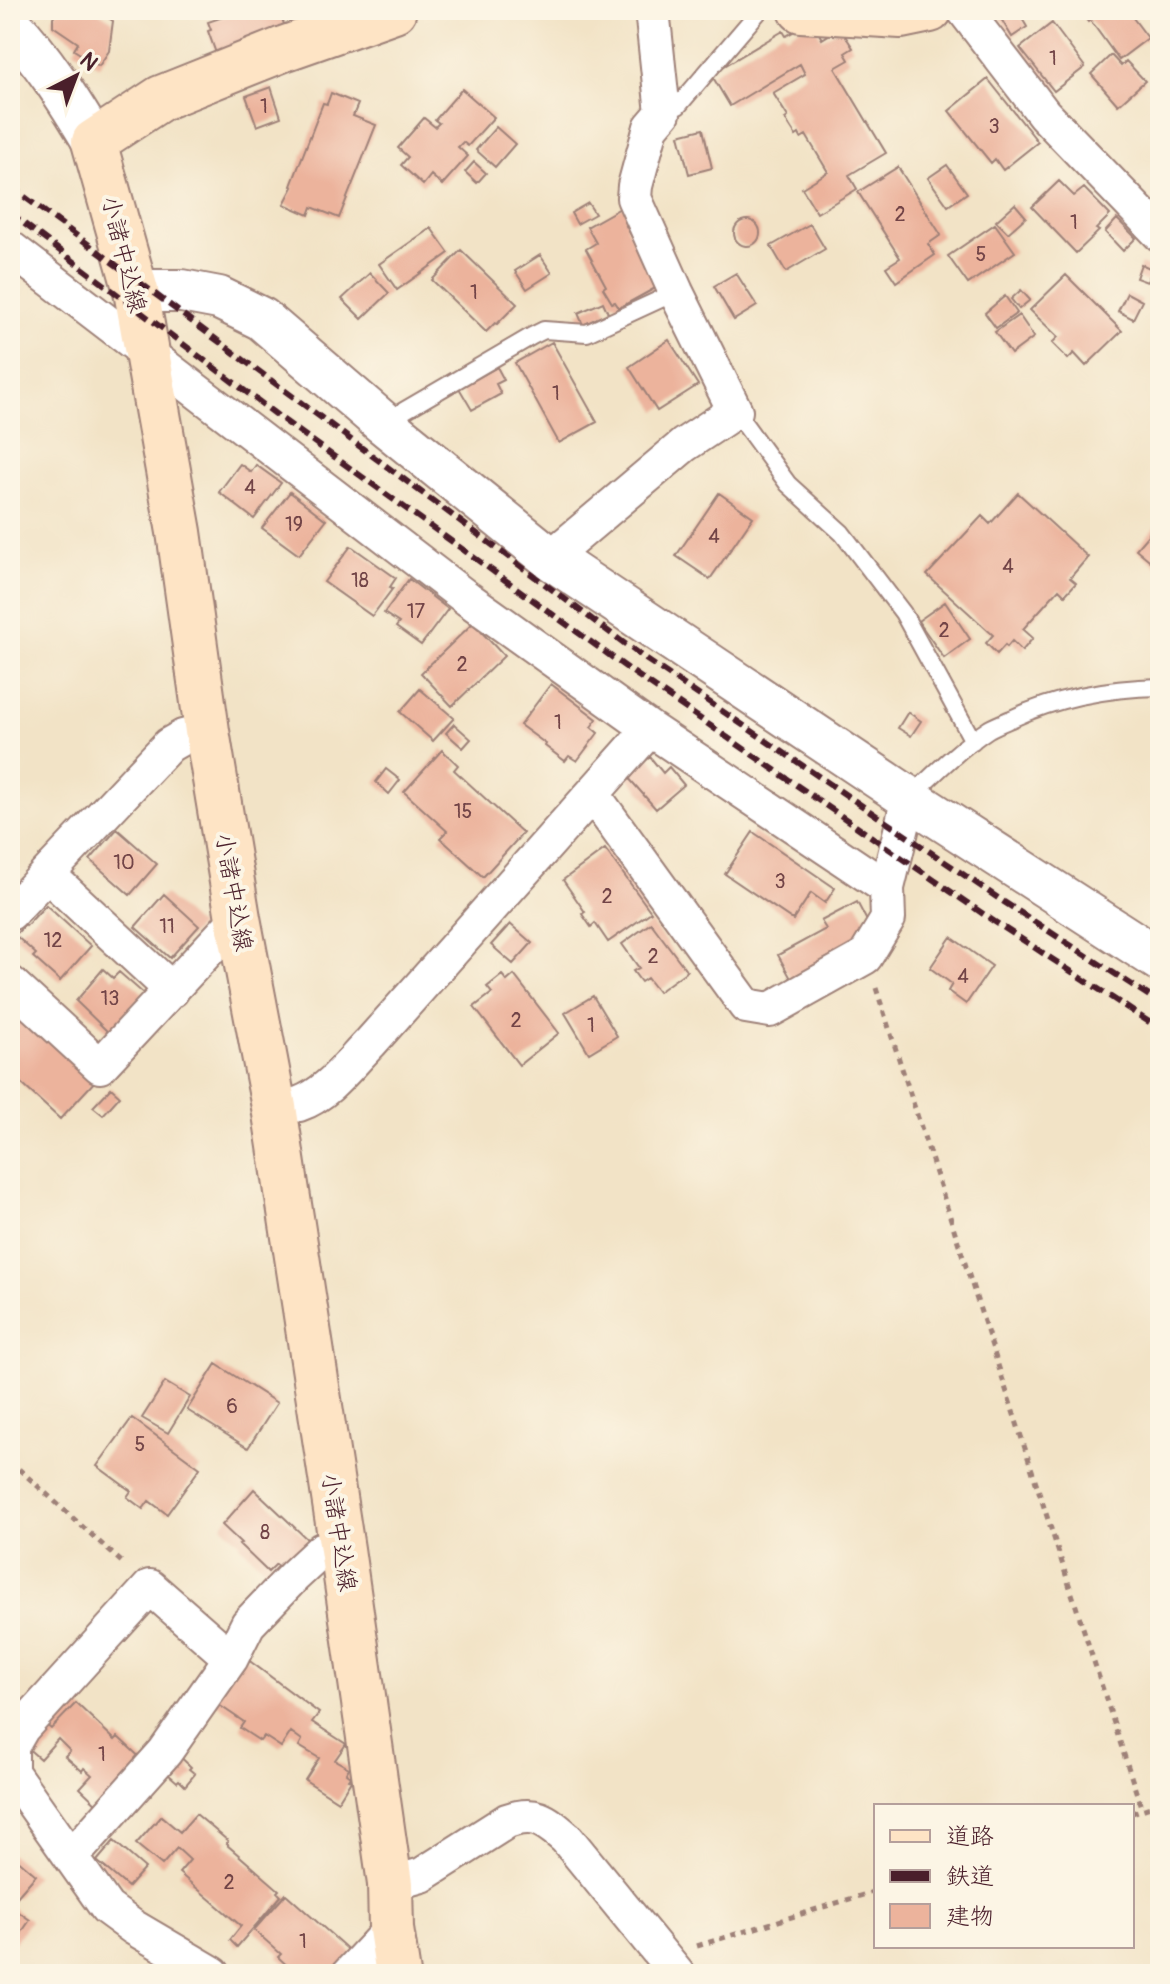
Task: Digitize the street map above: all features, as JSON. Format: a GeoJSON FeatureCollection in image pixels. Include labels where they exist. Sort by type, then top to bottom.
{"type":"FeatureCollection","features":[{"type":"Feature","properties":{"kind":"main road"},"geometry":{"type":"LineString","coordinates":[[94,142],[161,98],[286,48],[394,10]]}},
{"type":"Feature","properties":{"kind":"main road"},"geometry":{"type":"LineString","coordinates":[[801,10],[901,16],[930,10]]}},
{"type":"Feature","properties":{"kind":"main road","name":"小諸中込線"},"geometry":{"type":"LineString","coordinates":[[94,142],[136,291],[179,532],[207,731],[274,1107],[342,1549],[390,1884],[391,1929],[398,1974]]}},
{"type":"Feature","properties":{"kind":"street"},"geometry":{"type":"LineString","coordinates":[[550,558],[684,445],[735,411],[634,198],[651,127],[663,113],[654,10]]}},
{"type":"Feature","properties":{"kind":"street"},"geometry":{"type":"LineString","coordinates":[[964,10],[1044,114],[1160,234]]}},
{"type":"Feature","properties":{"kind":"street"},"geometry":{"type":"LineString","coordinates":[[10,24],[63,90],[94,142]]}},
{"type":"Feature","properties":{"kind":"street"},"geometry":{"type":"LineString","coordinates":[[10,248],[468,599],[650,729],[887,888]]}},
{"type":"Feature","properties":{"kind":"street"},"geometry":{"type":"LineString","coordinates":[[136,291],[182,291],[219,298],[262,319],[383,423],[550,558],[909,798],[1160,960]]}},
{"type":"Feature","properties":{"kind":"street"},"geometry":{"type":"LineString","coordinates":[[274,1107],[296,1105],[326,1088],[382,1030],[650,729]]}},
{"type":"Feature","properties":{"kind":"street"},"geometry":{"type":"LineString","coordinates":[[10,913],[169,745],[183,737],[207,731]]}},
{"type":"Feature","properties":{"kind":"street"},"geometry":{"type":"LineString","coordinates":[[593,795],[746,1006],[770,1010],[865,957],[888,919],[887,888],[909,798]]}},
{"type":"Feature","properties":{"kind":"street"},"geometry":{"type":"LineString","coordinates":[[47,874],[172,990]]}},
{"type":"Feature","properties":{"kind":"street"},"geometry":{"type":"LineString","coordinates":[[10,983],[100,1066],[238,918]]}},
{"type":"Feature","properties":{"kind":"street"},"geometry":{"type":"LineString","coordinates":[[72,1856],[165,1752],[231,1658],[248,1624],[322,1550],[342,1549]]}},
{"type":"Feature","properties":{"kind":"street"},"geometry":{"type":"LineString","coordinates":[[213,1974],[107,1908],[11,1772],[11,1747],[22,1728],[150,1587],[231,1658]]}},
{"type":"Feature","properties":{"kind":"street"},"geometry":{"type":"LineString","coordinates":[[390,1884],[422,1875],[507,1821],[522,1816],[544,1819],[566,1838],[671,1966]]}},
{"type":"Feature","properties":{"kind":"street"},"geometry":{"type":"LineString","coordinates":[[349,1974],[391,1929]]}},
{"type":"Feature","properties":{"kind":"lane"},"geometry":{"type":"LineString","coordinates":[[663,113],[678,106],[760,10]]}},
{"type":"Feature","properties":{"kind":"lane"},"geometry":{"type":"LineString","coordinates":[[383,423],[544,330],[587,333],[676,292]]}},
{"type":"Feature","properties":{"kind":"lane"},"geometry":{"type":"LineString","coordinates":[[735,411],[788,484],[842,533],[903,613],[973,741]]}},
{"type":"Feature","properties":{"kind":"lane"},"geometry":{"type":"LineString","coordinates":[[909,798],[953,755],[991,728],[1034,708],[1127,687],[1160,687]]}},
{"type":"Feature","properties":{"kind":"path"},"geometry":{"type":"LineString","coordinates":[[865,957],[1142,1810]]}},
{"type":"Feature","properties":{"kind":"path"},"geometry":{"type":"LineString","coordinates":[[10,1461],[150,1587]]}},
{"type":"Feature","properties":{"kind":"path"},"geometry":{"type":"LineString","coordinates":[[1134,1812],[1160,1804]]}},
{"type":"Feature","properties":{"kind":"path"},"geometry":{"type":"LineString","coordinates":[[671,1966],[703,1944],[874,1892]]}},
{"type":"Feature","properties":{"kind":"building"},"geometry":{"type":"Polygon","coordinates":[[[58,10],[96,10],[113,21],[109,51],[99,66],[74,50],[78,43],[53,26],[53,17],[58,10]]]}},
{"type":"Feature","properties":{"kind":"building"},"geometry":{"type":"Polygon","coordinates":[[[227,10],[279,10],[287,33],[217,56],[208,22],[229,15],[227,10]]]}},
{"type":"Feature","properties":{"kind":"building"},"geometry":{"type":"Polygon","coordinates":[[[1017,10],[1027,27],[1012,37],[1000,17],[1017,10]]]}},
{"type":"Feature","properties":{"kind":"building"},"geometry":{"type":"Polygon","coordinates":[[[1079,10],[1127,10],[1148,38],[1119,60],[1079,10]]]}},
{"type":"Feature","properties":{"kind":"building"},"geometry":{"type":"Polygon","coordinates":[[[1052,23],[1085,67],[1054,91],[1020,48],[1052,23]]]}},
{"type":"Feature","properties":{"kind":"building"},"geometry":{"type":"Polygon","coordinates":[[[814,25],[822,39],[840,28],[853,48],[845,53],[849,60],[835,68],[886,153],[849,175],[857,189],[817,213],[802,188],[828,172],[806,135],[801,138],[799,134],[796,136],[773,93],[805,74],[800,64],[730,106],[711,74],[783,31],[786,36],[802,27],[814,25]]]}},
{"type":"Feature","properties":{"kind":"building"},"geometry":{"type":"Polygon","coordinates":[[[1111,55],[1121,66],[1126,61],[1145,81],[1118,105],[1091,74],[1111,55]]]}},
{"type":"Feature","properties":{"kind":"building"},"geometry":{"type":"Polygon","coordinates":[[[988,79],[1038,142],[1003,170],[995,159],[991,163],[949,111],[988,79]]]}},
{"type":"Feature","properties":{"kind":"building"},"geometry":{"type":"Polygon","coordinates":[[[271,87],[281,117],[257,126],[246,96],[271,87]]]}},
{"type":"Feature","properties":{"kind":"building"},"geometry":{"type":"Polygon","coordinates":[[[462,89],[494,117],[468,146],[463,142],[458,147],[468,156],[442,185],[431,175],[423,185],[401,165],[408,157],[398,148],[424,118],[435,127],[439,123],[435,120],[462,89]]]}},
{"type":"Feature","properties":{"kind":"building"},"geometry":{"type":"Polygon","coordinates":[[[331,93],[358,104],[353,116],[376,125],[339,218],[312,207],[309,215],[284,204],[323,103],[327,104],[331,93]]]}},
{"type":"Feature","properties":{"kind":"building"},"geometry":{"type":"Polygon","coordinates":[[[496,127],[515,144],[495,167],[476,150],[496,127]]]}},
{"type":"Feature","properties":{"kind":"building"},"geometry":{"type":"Polygon","coordinates":[[[703,129],[712,168],[689,174],[679,135],[703,129]]]}},
{"type":"Feature","properties":{"kind":"building"},"geometry":{"type":"Polygon","coordinates":[[[474,162],[486,173],[477,183],[465,172],[474,162]]]}},
{"type":"Feature","properties":{"kind":"building"},"geometry":{"type":"Polygon","coordinates":[[[947,165],[967,193],[948,206],[928,178],[947,165]]]}},
{"type":"Feature","properties":{"kind":"building"},"geometry":{"type":"Polygon","coordinates":[[[898,167],[941,235],[928,244],[935,255],[896,282],[886,267],[900,258],[858,192],[898,167]]]}},
{"type":"Feature","properties":{"kind":"building"},"geometry":{"type":"Polygon","coordinates":[[[1059,181],[1074,196],[1084,188],[1110,215],[1096,229],[1099,231],[1076,253],[1032,207],[1059,181]]]}},
{"type":"Feature","properties":{"kind":"building"},"geometry":{"type":"Polygon","coordinates":[[[588,203],[595,214],[577,224],[571,213],[588,203]]]}},
{"type":"Feature","properties":{"kind":"building"},"geometry":{"type":"Polygon","coordinates":[[[1015,204],[1026,217],[1008,233],[996,221],[1015,204]]]}},
{"type":"Feature","properties":{"kind":"building"},"geometry":{"type":"Polygon","coordinates":[[[624,206],[633,222],[626,226],[659,286],[619,308],[603,288],[606,286],[586,249],[596,243],[587,227],[624,206]]]}},
{"type":"Feature","properties":{"kind":"building"},"geometry":{"type":"Polygon","coordinates":[[[1117,219],[1136,238],[1123,251],[1105,232],[1117,219]]]}},
{"type":"Feature","properties":{"kind":"building"},"geometry":{"type":"Polygon","coordinates":[[[747,220],[756,224],[760,233],[756,242],[747,246],[738,242],[734,233],[738,224],[747,220]]]}},
{"type":"Feature","properties":{"kind":"building"},"geometry":{"type":"Polygon","coordinates":[[[810,224],[825,249],[786,272],[771,246],[810,224]]]}},
{"type":"Feature","properties":{"kind":"building"},"geometry":{"type":"Polygon","coordinates":[[[995,224],[1015,252],[968,284],[948,256],[995,224]]]}},
{"type":"Feature","properties":{"kind":"building"},"geometry":{"type":"Polygon","coordinates":[[[431,228],[449,253],[397,290],[379,264],[431,228]]]}},
{"type":"Feature","properties":{"kind":"building"},"geometry":{"type":"Polygon","coordinates":[[[461,250],[517,304],[486,332],[432,280],[461,250]]]}},
{"type":"Feature","properties":{"kind":"building"},"geometry":{"type":"Polygon","coordinates":[[[540,255],[552,273],[527,289],[515,271],[540,255]]]}},
{"type":"Feature","properties":{"kind":"building"},"geometry":{"type":"Polygon","coordinates":[[[1141,264],[1152,269],[1147,282],[1136,278],[1141,264]]]}},
{"type":"Feature","properties":{"kind":"building"},"geometry":{"type":"Polygon","coordinates":[[[370,273],[389,293],[362,319],[342,299],[370,273]]]}},
{"type":"Feature","properties":{"kind":"building"},"geometry":{"type":"Polygon","coordinates":[[[736,273],[757,306],[734,320],[714,286],[736,273]]]}},
{"type":"Feature","properties":{"kind":"building"},"geometry":{"type":"Polygon","coordinates":[[[1066,275],[1122,331],[1086,366],[1074,353],[1068,359],[1052,343],[1058,337],[1030,310],[1066,275]]]}},
{"type":"Feature","properties":{"kind":"building"},"geometry":{"type":"Polygon","coordinates":[[[1021,290],[1030,300],[1019,309],[1011,299],[1021,290]]]}},
{"type":"Feature","properties":{"kind":"building"},"geometry":{"type":"Polygon","coordinates":[[[1127,293],[1142,301],[1133,319],[1118,311],[1127,293]]]}},
{"type":"Feature","properties":{"kind":"building"},"geometry":{"type":"Polygon","coordinates":[[[1005,296],[1017,313],[996,328],[985,313],[1005,296]]]}},
{"type":"Feature","properties":{"kind":"building"},"geometry":{"type":"Polygon","coordinates":[[[603,302],[608,313],[583,325],[578,313],[603,302]]]}},
{"type":"Feature","properties":{"kind":"building"},"geometry":{"type":"Polygon","coordinates":[[[1019,315],[1034,337],[1011,354],[995,332],[1019,315]]]}},
{"type":"Feature","properties":{"kind":"building"},"geometry":{"type":"Polygon","coordinates":[[[669,340],[698,385],[657,411],[629,367],[669,340]]]}},
{"type":"Feature","properties":{"kind":"building"},"geometry":{"type":"Polygon","coordinates":[[[552,342],[597,422],[559,443],[515,363],[552,342]]]}},
{"type":"Feature","properties":{"kind":"building"},"geometry":{"type":"Polygon","coordinates":[[[497,367],[504,380],[496,384],[501,394],[472,410],[459,388],[497,367]]]}},
{"type":"Feature","properties":{"kind":"building"},"geometry":{"type":"Polygon","coordinates":[[[240,464],[251,472],[256,465],[281,483],[254,519],[219,492],[240,464]]]}},
{"type":"Feature","properties":{"kind":"building"},"geometry":{"type":"Polygon","coordinates":[[[290,492],[326,520],[299,555],[262,528],[290,492]]]}},
{"type":"Feature","properties":{"kind":"building"},"geometry":{"type":"Polygon","coordinates":[[[719,493],[753,517],[710,579],[676,556],[719,493]]]}},
{"type":"Feature","properties":{"kind":"building"},"geometry":{"type":"Polygon","coordinates":[[[1018,493],[1088,557],[1070,578],[1076,583],[1065,595],[1059,589],[1023,629],[1033,638],[1022,651],[1012,641],[997,654],[986,643],[993,635],[927,575],[982,516],[990,524],[1018,493]]]}},
{"type":"Feature","properties":{"kind":"building"},"geometry":{"type":"Polygon","coordinates":[[[1160,521],[1160,569],[1136,549],[1160,521]]]}},
{"type":"Feature","properties":{"kind":"building"},"geometry":{"type":"Polygon","coordinates":[[[351,546],[396,578],[390,587],[393,588],[372,616],[324,582],[351,546]]]}},
{"type":"Feature","properties":{"kind":"building"},"geometry":{"type":"Polygon","coordinates":[[[409,579],[448,609],[421,645],[396,627],[399,623],[384,613],[409,579]]]}},
{"type":"Feature","properties":{"kind":"building"},"geometry":{"type":"Polygon","coordinates":[[[945,602],[970,639],[944,658],[918,621],[945,602]]]}},
{"type":"Feature","properties":{"kind":"building"},"geometry":{"type":"Polygon","coordinates":[[[473,623],[504,656],[452,706],[421,673],[473,623]]]}},
{"type":"Feature","properties":{"kind":"building"},"geometry":{"type":"Polygon","coordinates":[[[551,684],[597,719],[591,727],[598,733],[577,761],[569,756],[565,761],[520,725],[551,684]]]}},
{"type":"Feature","properties":{"kind":"building"},"geometry":{"type":"Polygon","coordinates":[[[420,689],[454,718],[433,741],[400,712],[420,689]]]}},
{"type":"Feature","properties":{"kind":"building"},"geometry":{"type":"Polygon","coordinates":[[[908,712],[921,721],[911,736],[898,728],[908,712]]]}},
{"type":"Feature","properties":{"kind":"building"},"geometry":{"type":"Polygon","coordinates":[[[454,724],[471,739],[463,748],[446,733],[454,724]]]}},
{"type":"Feature","properties":{"kind":"building"},"geometry":{"type":"Polygon","coordinates":[[[442,750],[458,765],[454,770],[523,833],[483,877],[440,838],[447,831],[404,792],[442,750]]]}},
{"type":"Feature","properties":{"kind":"building"},"geometry":{"type":"Polygon","coordinates":[[[650,757],[663,773],[669,767],[684,785],[656,809],[627,776],[650,757]]]}},
{"type":"Feature","properties":{"kind":"building"},"geometry":{"type":"Polygon","coordinates":[[[386,769],[400,780],[389,794],[376,782],[386,769]]]}},
{"type":"Feature","properties":{"kind":"building"},"geometry":{"type":"Polygon","coordinates":[[[117,829],[157,864],[130,895],[90,860],[117,829]]]}},
{"type":"Feature","properties":{"kind":"building"},"geometry":{"type":"Polygon","coordinates":[[[753,832],[835,888],[825,903],[811,893],[793,920],[725,874],[753,832]]]}},
{"type":"Feature","properties":{"kind":"building"},"geometry":{"type":"Polygon","coordinates":[[[605,849],[651,912],[608,942],[595,923],[591,927],[582,914],[585,912],[563,880],[605,849]]]}},
{"type":"Feature","properties":{"kind":"building"},"geometry":{"type":"Polygon","coordinates":[[[164,894],[199,926],[170,958],[135,927],[164,894]]]}},
{"type":"Feature","properties":{"kind":"building"},"geometry":{"type":"Polygon","coordinates":[[[857,902],[867,921],[851,953],[794,984],[778,955],[826,929],[821,921],[857,902]]]}},
{"type":"Feature","properties":{"kind":"building"},"geometry":{"type":"Polygon","coordinates":[[[46,905],[91,946],[60,981],[33,957],[36,954],[15,935],[46,905]]]}},
{"type":"Feature","properties":{"kind":"building"},"geometry":{"type":"Polygon","coordinates":[[[651,923],[687,971],[658,992],[647,978],[641,982],[633,971],[639,968],[622,944],[651,923]]]}},
{"type":"Feature","properties":{"kind":"building"},"geometry":{"type":"Polygon","coordinates":[[[510,924],[532,943],[513,964],[491,945],[510,924]]]}},
{"type":"Feature","properties":{"kind":"building"},"geometry":{"type":"Polygon","coordinates":[[[951,937],[992,966],[966,1004],[948,991],[952,984],[930,968],[951,937]]]}},
{"type":"Feature","properties":{"kind":"building"},"geometry":{"type":"Polygon","coordinates":[[[103,969],[113,978],[119,972],[144,994],[109,1033],[76,1001],[103,969]]]}},
{"type":"Feature","properties":{"kind":"building"},"geometry":{"type":"Polygon","coordinates":[[[502,975],[507,981],[514,975],[559,1033],[519,1065],[474,1007],[492,993],[487,987],[502,975]]]}},
{"type":"Feature","properties":{"kind":"building"},"geometry":{"type":"Polygon","coordinates":[[[593,996],[617,1036],[589,1053],[565,1013],[593,996]]]}},
{"type":"Feature","properties":{"kind":"building"},"geometry":{"type":"Polygon","coordinates":[[[10,1001],[96,1080],[60,1119],[10,1073],[10,1001]]]}},
{"type":"Feature","properties":{"kind":"building"},"geometry":{"type":"Polygon","coordinates":[[[111,1088],[120,1096],[103,1115],[93,1107],[111,1088]]]}},
{"type":"Feature","properties":{"kind":"building"},"geometry":{"type":"Polygon","coordinates":[[[216,1364],[277,1403],[248,1448],[187,1410],[216,1364]]]}},
{"type":"Feature","properties":{"kind":"building"},"geometry":{"type":"Polygon","coordinates":[[[165,1382],[190,1397],[168,1433],[142,1418],[165,1382]]]}},
{"type":"Feature","properties":{"kind":"building"},"geometry":{"type":"Polygon","coordinates":[[[132,1418],[200,1468],[167,1514],[149,1501],[143,1509],[127,1497],[131,1491],[97,1466],[132,1418]]]}},
{"type":"Feature","properties":{"kind":"building"},"geometry":{"type":"Polygon","coordinates":[[[254,1489],[308,1540],[282,1569],[276,1564],[268,1572],[222,1525],[254,1489]]]}},
{"type":"Feature","properties":{"kind":"building"},"geometry":{"type":"Polygon","coordinates":[[[243,1656],[319,1713],[312,1722],[346,1744],[335,1760],[349,1768],[346,1773],[351,1780],[338,1801],[305,1780],[319,1758],[299,1746],[302,1740],[291,1732],[281,1747],[264,1736],[260,1741],[240,1728],[244,1722],[213,1701],[243,1656]]]}},
{"type":"Feature","properties":{"kind":"building"},"geometry":{"type":"Polygon","coordinates":[[[76,1703],[115,1740],[118,1737],[146,1763],[102,1809],[80,1788],[92,1775],[84,1768],[82,1771],[65,1756],[70,1751],[58,1739],[40,1759],[24,1745],[44,1723],[51,1729],[76,1703]]]}},
{"type":"Feature","properties":{"kind":"building"},"geometry":{"type":"Polygon","coordinates":[[[173,1750],[195,1774],[185,1786],[159,1766],[173,1750]]]}},
{"type":"Feature","properties":{"kind":"building"},"geometry":{"type":"Polygon","coordinates":[[[196,1814],[279,1890],[277,1892],[281,1896],[237,1947],[230,1940],[241,1926],[179,1873],[190,1860],[177,1848],[162,1865],[136,1844],[161,1816],[180,1832],[196,1814]]]}},
{"type":"Feature","properties":{"kind":"building"},"geometry":{"type":"Polygon","coordinates":[[[114,1841],[145,1868],[128,1887],[97,1861],[114,1841]]]}},
{"type":"Feature","properties":{"kind":"building"},"geometry":{"type":"Polygon","coordinates":[[[10,1853],[36,1875],[16,1898],[10,1893],[10,1853]]]}},
{"type":"Feature","properties":{"kind":"building"},"geometry":{"type":"Polygon","coordinates":[[[286,1894],[352,1953],[333,1974],[296,1974],[278,1957],[281,1954],[254,1930],[286,1894]]]}},
{"type":"Feature","properties":{"kind":"building"},"geometry":{"type":"Polygon","coordinates":[[[10,1906],[30,1920],[10,1949],[10,1906]]]}},
{"type":"Feature","properties":{"kind":"railway"},"geometry":{"type":"LineString","coordinates":[[10,186],[644,658],[1004,902],[1160,1003]]}},
{"type":"Feature","properties":{"kind":"railway"},"geometry":{"type":"LineString","coordinates":[[10,213],[282,419],[634,673],[992,920],[1160,1029]]}}]}
